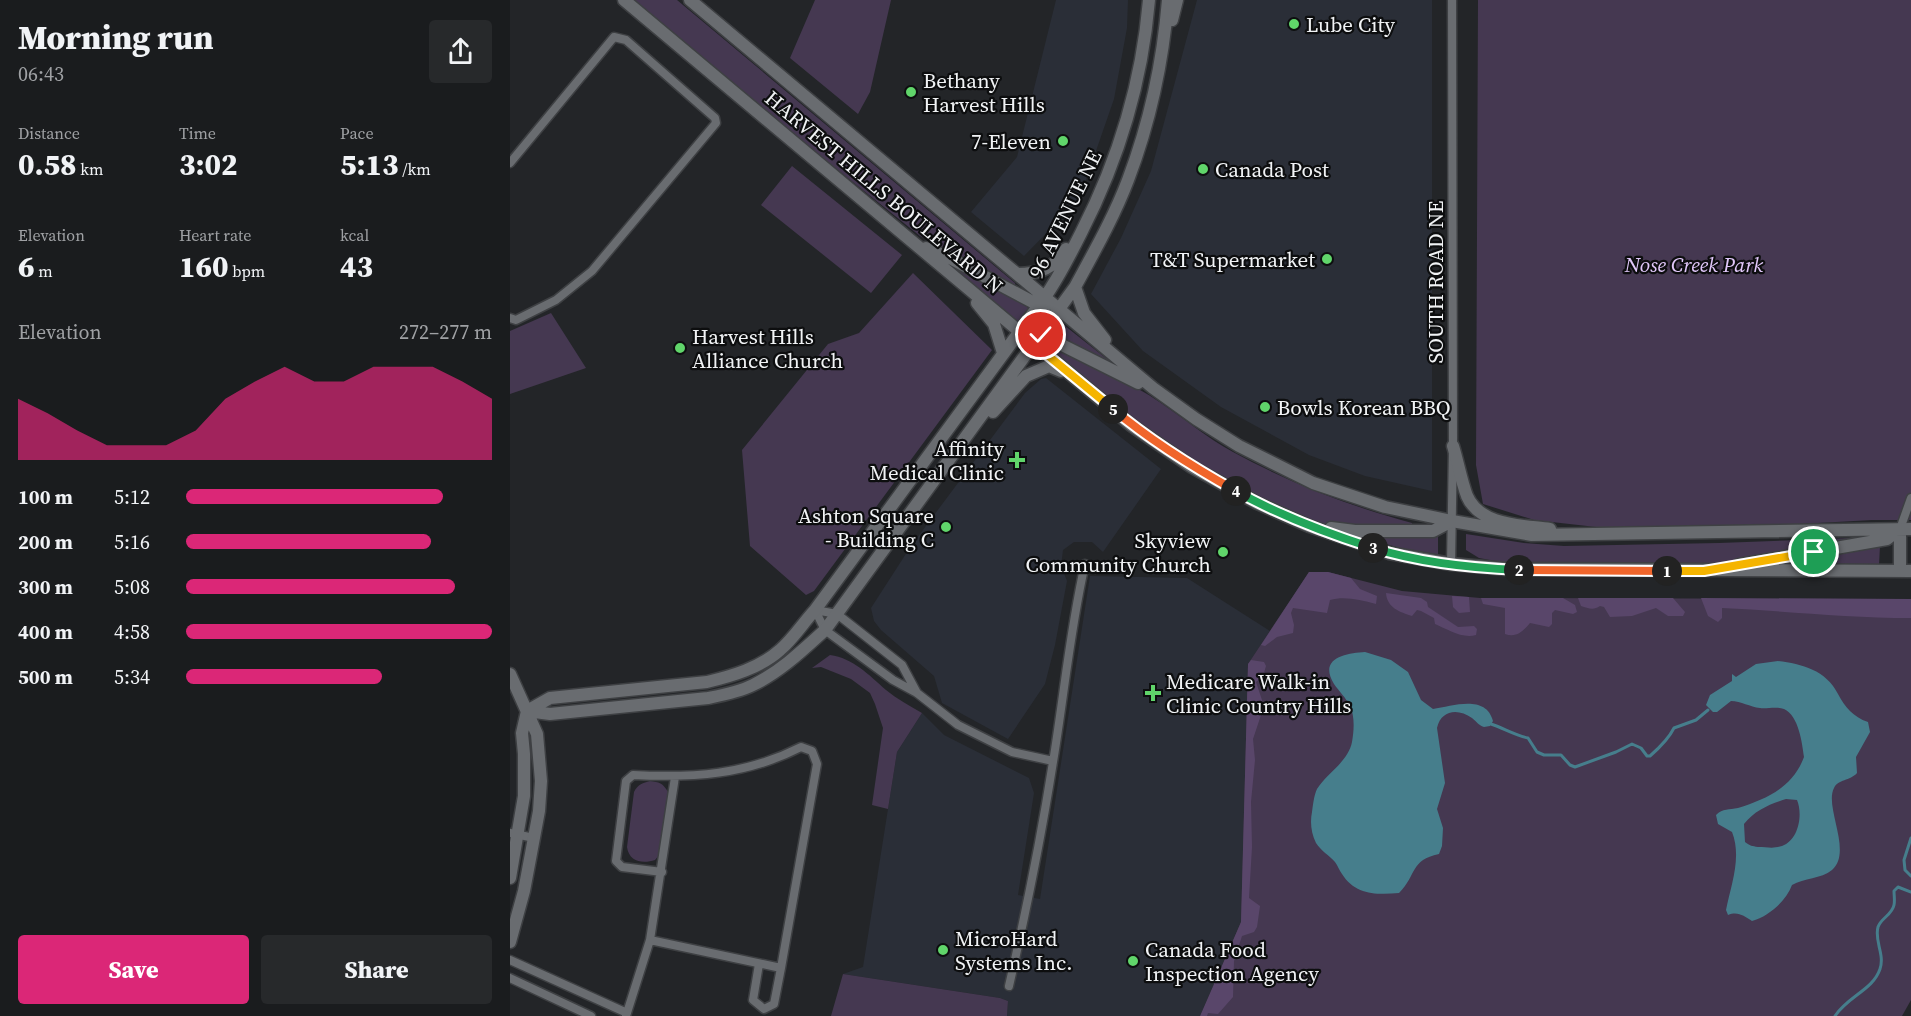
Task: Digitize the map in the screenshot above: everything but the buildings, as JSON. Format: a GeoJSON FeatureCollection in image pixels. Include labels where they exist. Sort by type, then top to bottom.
{"type":"FeatureCollection","features":[{"type":"Feature","properties":{"kind":"main road","name":"HARVEST HILLS BOULEVARD N"},"geometry":{"type":"LineString","coordinates":[[624,0],[1020,331]]}},
{"type":"Feature","properties":{"kind":"main road","name":"HARVEST HILLS BOULEVARD N"},"geometry":{"type":"LineString","coordinates":[[690,0],[1017,274],[1042,302]]}},
{"type":"Feature","properties":{"kind":"main road","name":"96 AVENUE NE"},"geometry":{"type":"LineString","coordinates":[[527,711],[550,698],[707,682],[749,670],[780,650],[815,610],[1042,302],[1067,261],[1111,171],[1134,96],[1149,0]]}},
{"type":"Feature","properties":{"kind":"main road","name":"96 AVENUE NE"},"geometry":{"type":"LineString","coordinates":[[976,426],[1076,287],[1108,226],[1128,181],[1144,134],[1161,59],[1168,0]]}},
{"type":"Feature","properties":{"kind":"main road"},"geometry":{"type":"LineString","coordinates":[[1161,59],[1177,0]]}},
{"type":"Feature","properties":{"kind":"main road"},"geometry":{"type":"LineString","coordinates":[[1017,274],[1038,273],[1061,258],[1082,222],[1092,211]]}},
{"type":"Feature","properties":{"kind":"main road"},"geometry":{"type":"LineString","coordinates":[[916,244],[1042,302],[1049,310],[1060,310],[1161,394],[1239,446],[1313,483],[1385,507],[1532,535],[1906,529]]}},
{"type":"Feature","properties":{"kind":"main road"},"geometry":{"type":"LineString","coordinates":[[958,279],[994,324],[1003,353]]}},
{"type":"Feature","properties":{"kind":"main road"},"geometry":{"type":"LineString","coordinates":[[1076,287],[1084,314],[1127,367]]}},
{"type":"Feature","properties":{"kind":"main road"},"geometry":{"type":"LineString","coordinates":[[1020,331],[1029,330],[1071,374],[1131,425],[1192,467],[1257,503],[1309,526],[1389,553],[1451,564],[1526,570],[1906,571],[1906,529]]}},
{"type":"Feature","properties":{"kind":"main road"},"geometry":{"type":"LineString","coordinates":[[1038,339],[1161,394]]}},
{"type":"Feature","properties":{"kind":"main road"},"geometry":{"type":"LineString","coordinates":[[527,711],[550,714],[708,698],[753,685],[778,670],[825,630],[976,426],[988,418],[1026,376],[1034,371],[1049,366],[1071,374]]}},
{"type":"Feature","properties":{"kind":"main road"},"geometry":{"type":"LineString","coordinates":[[1454,446],[1468,497],[1476,509],[1484,515],[1493,520],[1565,531],[1580,536]]}},
{"type":"Feature","properties":{"kind":"main road"},"geometry":{"type":"LineString","coordinates":[[1309,526],[1355,531],[1411,532],[1433,531],[1452,521]]}},
{"type":"Feature","properties":{"kind":"main road"},"geometry":{"type":"LineString","coordinates":[[1704,571],[1887,540],[1906,529]]}},
{"type":"Feature","properties":{"kind":"main road"},"geometry":{"type":"LineString","coordinates":[[510,674],[537,734],[540,763],[539,811],[524,891],[510,942]]}},
{"type":"Feature","properties":{"kind":"main road"},"geometry":{"type":"LineString","coordinates":[[510,878],[514,834],[524,796],[522,734],[527,711]]}},
{"type":"Feature","properties":{"kind":"street","name":"SOUTH ROAD NE"},"geometry":{"type":"LineString","coordinates":[[1451,564],[1454,446],[1452,0]]}},
{"type":"Feature","properties":{"kind":"street"},"geometry":{"type":"LineString","coordinates":[[510,163],[614,37],[626,40],[716,118],[716,123],[592,271],[556,300],[516,321],[510,318]]}},
{"type":"Feature","properties":{"kind":"street"},"geometry":{"type":"LineString","coordinates":[[1906,529],[1911,498]]}},
{"type":"Feature","properties":{"kind":"street"},"geometry":{"type":"LineString","coordinates":[[1009,986],[1024,922],[1053,761],[1074,619],[1085,564]]}},
{"type":"Feature","properties":{"kind":"street"},"geometry":{"type":"LineString","coordinates":[[815,610],[837,614],[902,665],[917,693]]}},
{"type":"Feature","properties":{"kind":"street"},"geometry":{"type":"LineString","coordinates":[[815,610],[825,630],[892,680],[917,693],[958,725],[1012,752],[1053,761]]}},
{"type":"Feature","properties":{"kind":"street"},"geometry":{"type":"LineString","coordinates":[[662,872],[622,867],[616,861],[626,781],[633,775],[675,777],[746,769],[786,755],[801,747],[812,750],[817,764],[781,968],[774,1004],[764,1009],[753,1000],[759,964]]}},
{"type":"Feature","properties":{"kind":"street"},"geometry":{"type":"LineString","coordinates":[[510,960],[626,1015],[650,940],[675,777]]}},
{"type":"Feature","properties":{"kind":"street"},"geometry":{"type":"LineString","coordinates":[[514,834],[534,838]]}},
{"type":"Feature","properties":{"kind":"street"},"geometry":{"type":"LineString","coordinates":[[650,940],[781,968]]}},
{"type":"Feature","properties":{"kind":"street"},"geometry":{"type":"LineString","coordinates":[[510,978],[591,1016]]}},
{"type":"Feature","properties":{"kind":"shaded area"},"geometry":{"type":"Polygon","coordinates":[[[1056,0],[1128,0],[1127,28],[1114,99],[1079,200],[1024,256],[971,212],[1017,157],[1056,0]]]}},
{"type":"Feature","properties":{"kind":"shaded area"},"geometry":{"type":"Polygon","coordinates":[[[1197,0],[1432,0],[1432,491],[1365,476],[1309,455],[1221,407],[1143,351],[1091,294],[1121,238],[1151,171],[1197,0]]]}},
{"type":"Feature","properties":{"kind":"shaded area"},"geometry":{"type":"Polygon","coordinates":[[[1046,378],[1161,469],[1103,552],[1092,542],[1074,542],[1063,550],[1061,566],[1067,581],[1045,684],[1008,739],[942,703],[934,676],[881,630],[874,621],[871,608],[911,546],[1025,393],[1041,379],[1046,378]]]}},
{"type":"Feature","properties":{"kind":"shaded area"},"geometry":{"type":"Polygon","coordinates":[[[1309,572],[1328,572],[1351,578],[1360,589],[1377,596],[1376,604],[1341,598],[1330,600],[1327,613],[1293,608],[1291,613],[1293,633],[1277,637],[1265,646],[1261,645],[1309,572]]]}},
{"type":"Feature","properties":{"kind":"shaded area"},"geometry":{"type":"Polygon","coordinates":[[[1090,576],[1187,578],[1270,631],[1248,664],[1241,922],[1200,1016],[1007,1016],[1008,1001],[1000,998],[843,974],[863,967],[897,752],[922,713],[944,735],[1029,778],[1034,793],[1018,895],[1040,899],[1090,576]]]}},
{"type":"Feature","properties":{"kind":"shaded area"},"geometry":{"type":"Polygon","coordinates":[[[1386,593],[1421,598],[1427,602],[1428,607],[1458,627],[1474,626],[1477,629],[1476,635],[1465,636],[1450,631],[1435,624],[1434,618],[1421,611],[1417,610],[1412,616],[1399,611],[1389,602],[1386,593]]]}},
{"type":"Feature","properties":{"kind":"shaded area"},"geometry":{"type":"Polygon","coordinates":[[[1452,596],[1469,597],[1470,612],[1459,613],[1453,607],[1452,596]]]}},
{"type":"Feature","properties":{"kind":"shaded area"},"geometry":{"type":"Polygon","coordinates":[[[1481,598],[1563,598],[1575,605],[1577,612],[1573,614],[1555,610],[1552,613],[1552,624],[1549,627],[1530,623],[1519,633],[1509,635],[1505,634],[1505,608],[1483,604],[1481,598]]]}},
{"type":"Feature","properties":{"kind":"shaded area"},"geometry":{"type":"Polygon","coordinates":[[[1578,598],[1673,598],[1685,612],[1683,616],[1668,616],[1656,608],[1632,616],[1610,617],[1604,607],[1593,609],[1581,606],[1578,598]]]}},
{"type":"Feature","properties":{"kind":"shaded area"},"geometry":{"type":"Polygon","coordinates":[[[1701,598],[1911,599],[1911,618],[1722,608],[1722,618],[1718,622],[1708,616],[1701,598]]]}},
{"type":"Feature","properties":{"kind":"shaded area"},"geometry":{"type":"Polygon","coordinates":[[[1251,660],[1264,662],[1266,666],[1263,676],[1256,682],[1262,700],[1262,712],[1253,739],[1255,760],[1251,802],[1252,847],[1249,898],[1260,906],[1257,927],[1254,932],[1242,936],[1234,961],[1233,997],[1218,1014],[1208,1013],[1207,1016],[1200,1016],[1241,922],[1248,664],[1251,660]]]}},
{"type":"Feature","properties":{"kind":"green space"},"geometry":{"type":"Polygon","coordinates":[[[633,0],[677,0],[1015,285],[920,236],[738,90],[633,0]]]}},
{"type":"Feature","properties":{"kind":"green space"},"geometry":{"type":"Polygon","coordinates":[[[815,0],[891,0],[870,92],[858,114],[790,58],[815,0]]]}},
{"type":"Feature","properties":{"kind":"green space","name":"Nose Creek Park"},"geometry":{"type":"Polygon","coordinates":[[[1478,0],[1911,0],[1911,520],[1747,527],[1605,528],[1534,520],[1483,504],[1476,465],[1478,0]]]}},
{"type":"Feature","properties":{"kind":"green space"},"geometry":{"type":"Polygon","coordinates":[[[792,166],[902,255],[871,293],[761,205],[792,166]]]}},
{"type":"Feature","properties":{"kind":"green space"},"geometry":{"type":"Polygon","coordinates":[[[960,270],[1031,309],[1019,323],[960,275],[958,271],[960,270]]]}},
{"type":"Feature","properties":{"kind":"green space"},"geometry":{"type":"Polygon","coordinates":[[[913,273],[992,350],[814,591],[806,595],[750,546],[742,450],[828,344],[859,333],[913,273]]]}},
{"type":"Feature","properties":{"kind":"green space"},"geometry":{"type":"Polygon","coordinates":[[[551,313],[586,368],[510,394],[510,331],[551,313]]]}},
{"type":"Feature","properties":{"kind":"green space"},"geometry":{"type":"Polygon","coordinates":[[[1060,322],[1107,359],[1050,335],[1060,322]]]}},
{"type":"Feature","properties":{"kind":"green space"},"geometry":{"type":"Polygon","coordinates":[[[1055,348],[1137,388],[1214,441],[1254,463],[1320,493],[1412,523],[1412,528],[1336,526],[1316,523],[1282,511],[1211,472],[1139,426],[1074,370],[1058,355],[1055,348]]]}},
{"type":"Feature","properties":{"kind":"green space"},"geometry":{"type":"Polygon","coordinates":[[[1466,534],[1524,543],[1564,546],[1855,538],[1855,541],[1707,566],[1517,565],[1479,558],[1466,550],[1466,534]]]}},
{"type":"Feature","properties":{"kind":"green space"},"geometry":{"type":"Polygon","coordinates":[[[1438,536],[1438,555],[1428,556],[1365,538],[1438,536]]]}},
{"type":"Feature","properties":{"kind":"green space"},"geometry":{"type":"Polygon","coordinates":[[[1880,546],[1879,565],[1795,566],[1793,564],[1880,546]]]}},
{"type":"Feature","properties":{"kind":"green space"},"geometry":{"type":"Polygon","coordinates":[[[1309,572],[1328,572],[1402,591],[1480,598],[1911,599],[1911,1000],[1902,1016],[1201,1016],[1241,922],[1248,664],[1309,572]]]}},
{"type":"Feature","properties":{"kind":"green space"},"geometry":{"type":"Polygon","coordinates":[[[830,655],[853,663],[890,693],[922,713],[897,752],[888,809],[872,805],[883,728],[875,704],[870,693],[851,679],[821,667],[812,668],[830,655]]]}},
{"type":"Feature","properties":{"kind":"green space"},"geometry":{"type":"Polygon","coordinates":[[[650,781],[660,783],[668,792],[660,854],[655,860],[641,862],[631,856],[627,847],[634,792],[643,783],[650,781]]]}},
{"type":"Feature","properties":{"kind":"green space"},"geometry":{"type":"Polygon","coordinates":[[[843,974],[1000,998],[1008,1001],[1007,1016],[831,1016],[843,974]]]}},
{"type":"Feature","properties":{"kind":"water"},"geometry":{"type":"Polygon","coordinates":[[[1365,652],[1391,660],[1408,672],[1421,700],[1433,709],[1459,704],[1476,705],[1483,707],[1493,721],[1490,726],[1484,727],[1467,715],[1456,712],[1446,714],[1439,722],[1437,728],[1445,783],[1437,809],[1443,828],[1442,846],[1439,854],[1418,864],[1399,893],[1367,892],[1353,886],[1335,862],[1318,846],[1311,828],[1311,816],[1317,789],[1346,756],[1352,742],[1352,710],[1334,684],[1329,668],[1336,659],[1365,652]]]}},
{"type":"Feature","properties":{"kind":"water"},"geometry":{"type":"Polygon","coordinates":[[[1787,662],[1804,666],[1820,674],[1833,686],[1850,711],[1868,722],[1870,732],[1856,757],[1857,773],[1836,785],[1832,796],[1840,852],[1838,862],[1828,873],[1792,885],[1786,897],[1776,907],[1765,916],[1752,921],[1738,914],[1728,915],[1726,910],[1735,871],[1736,851],[1732,832],[1718,824],[1716,815],[1724,810],[1738,808],[1769,796],[1786,784],[1804,757],[1796,724],[1789,712],[1784,709],[1760,708],[1731,701],[1717,712],[1713,712],[1706,705],[1710,695],[1732,681],[1732,674],[1736,677],[1756,664],[1787,662]],[[1797,800],[1780,801],[1753,815],[1744,824],[1745,842],[1753,846],[1770,848],[1788,843],[1798,826],[1800,812],[1797,800]]]}},
{"type":"Feature","properties":{"kind":"waterway"},"geometry":{"type":"LineString","coordinates":[[1491,724],[1528,738],[1537,752],[1544,755],[1561,755],[1575,767],[1632,744],[1650,756],[1674,728],[1696,720],[1708,710]]}},
{"type":"Feature","properties":{"kind":"waterway"},"geometry":{"type":"LineString","coordinates":[[1911,838],[1904,860],[1905,870],[1911,876]]}},
{"type":"Feature","properties":{"kind":"waterway"},"geometry":{"type":"LineString","coordinates":[[1835,1016],[1877,976],[1881,963],[1877,932],[1881,921],[1893,908],[1894,891],[1898,887],[1911,892]]}},
{"type":"Feature","properties":{"kind":"place","name":"Lube City"},"geometry":{"type":"Point","coordinates":[1294,24]}},
{"type":"Feature","properties":{"kind":"place","name":"Bethany Harvest Hills"},"geometry":{"type":"Point","coordinates":[911,92]}},
{"type":"Feature","properties":{"kind":"place","name":"7-Eleven"},"geometry":{"type":"Point","coordinates":[1063,141]}},
{"type":"Feature","properties":{"kind":"place","name":"Canada Post"},"geometry":{"type":"Point","coordinates":[1203,169]}},
{"type":"Feature","properties":{"kind":"place","name":"T&T Supermarket"},"geometry":{"type":"Point","coordinates":[1327,259]}},
{"type":"Feature","properties":{"kind":"place","name":"Harvest Hills Alliance Church"},"geometry":{"type":"Point","coordinates":[680,348]}},
{"type":"Feature","properties":{"kind":"place","name":"Bowls Korean BBQ"},"geometry":{"type":"Point","coordinates":[1265,407]}},
{"type":"Feature","properties":{"kind":"place","name":"Affinity Medical Clinic"},"geometry":{"type":"Point","coordinates":[1017,460]}},
{"type":"Feature","properties":{"kind":"place","name":"Ashton Square - Building C"},"geometry":{"type":"Point","coordinates":[946,527]}},
{"type":"Feature","properties":{"kind":"place","name":"Skyview Community Church"},"geometry":{"type":"Point","coordinates":[1223,552]}},
{"type":"Feature","properties":{"kind":"place","name":"Medicare Walk-in Clinic Country Hills"},"geometry":{"type":"Point","coordinates":[1153,693]}},
{"type":"Feature","properties":{"kind":"place","name":"MicroHard Systems Inc."},"geometry":{"type":"Point","coordinates":[943,950]}},
{"type":"Feature","properties":{"kind":"place","name":"Canada Food Inspection Agency"},"geometry":{"type":"Point","coordinates":[1133,961]}},
{"type":"Feature","properties":{"kind":"route"},"geometry":{"type":"LineString","coordinates":[[1041,335],[1034,344],[1131,425],[1192,467],[1257,503],[1309,526],[1389,553],[1451,564],[1507,569],[1704,571],[1814,552]]}}]}
